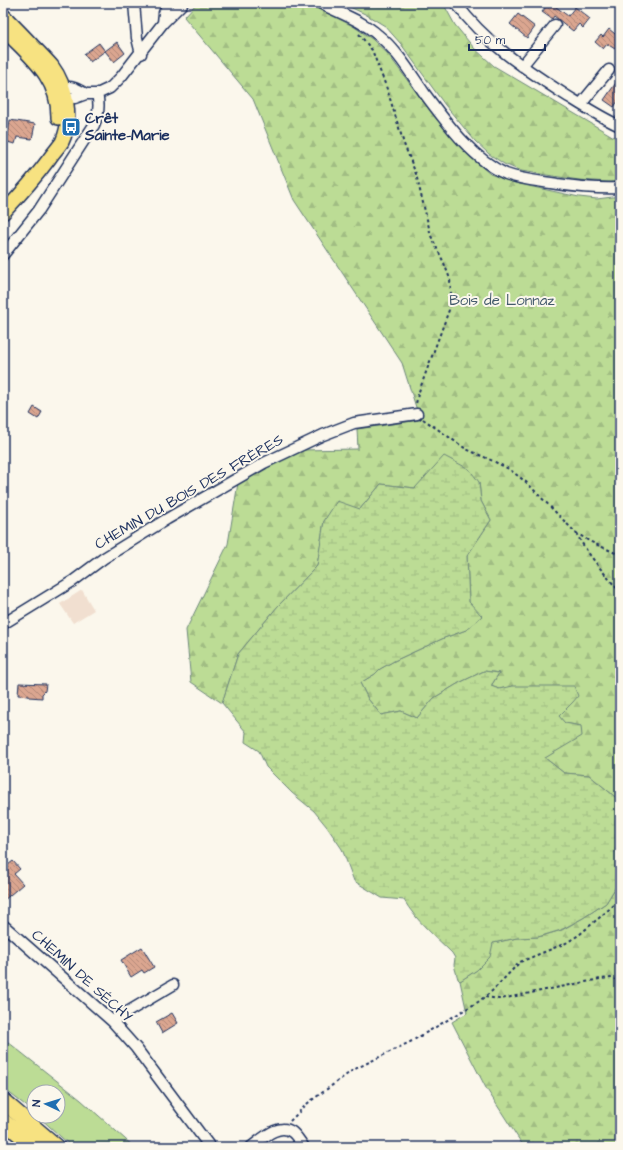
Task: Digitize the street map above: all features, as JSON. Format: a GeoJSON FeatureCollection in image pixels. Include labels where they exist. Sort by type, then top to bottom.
{"type":"FeatureCollection","features":[{"type":"Feature","properties":{"kind":"highway"},"geometry":{"type":"LineString","coordinates":[[3,1101],[57,1147]]}},
{"type":"Feature","properties":{"kind":"highway"},"geometry":{"type":"LineString","coordinates":[[3,1121],[35,1147]]}},
{"type":"Feature","properties":{"kind":"main road"},"geometry":{"type":"LineString","coordinates":[[3,15],[52,66],[59,77],[60,94],[67,117],[63,138],[58,147],[35,178],[3,213]]}},
{"type":"Feature","properties":{"kind":"main road"},"geometry":{"type":"LineString","coordinates":[[3,29],[40,67],[60,94]]}},
{"type":"Feature","properties":{"kind":"street"},"geometry":{"type":"LineString","coordinates":[[134,3],[137,38],[141,54]]}},
{"type":"Feature","properties":{"kind":"street"},"geometry":{"type":"LineString","coordinates":[[164,23],[164,13],[168,3]]}},
{"type":"Feature","properties":{"kind":"street"},"geometry":{"type":"LineString","coordinates":[[60,94],[75,98],[86,94],[97,94],[110,88],[141,54],[164,23],[182,3]]}},
{"type":"Feature","properties":{"kind":"street"},"geometry":{"type":"LineString","coordinates":[[320,3],[361,23],[379,35],[394,52],[452,128],[486,163],[506,174],[526,179],[590,188],[620,188]]}},
{"type":"Feature","properties":{"kind":"street"},"geometry":{"type":"LineString","coordinates":[[456,3],[482,34],[499,49],[522,66],[581,104],[620,126]]}},
{"type":"Feature","properties":{"kind":"street"},"geometry":{"type":"LineString","coordinates":[[522,66],[555,25]]}},
{"type":"Feature","properties":{"kind":"street"},"geometry":{"type":"LineString","coordinates":[[581,104],[609,70]]}},
{"type":"Feature","properties":{"kind":"street"},"geometry":{"type":"LineString","coordinates":[[3,255],[40,210],[94,125],[99,109],[99,99],[97,94]]}},
{"type":"Feature","properties":{"kind":"street","name":"CHEMIN DU BOIS DES FRÈRES"},"geometry":{"type":"LineString","coordinates":[[3,624],[73,581],[99,562],[167,519],[264,463],[354,422],[417,414]]}},
{"type":"Feature","properties":{"kind":"street","name":"CHEMIN DE SÉCHY"},"geometry":{"type":"LineString","coordinates":[[3,925],[112,1021],[136,1048],[210,1147]]}},
{"type":"Feature","properties":{"kind":"street"},"geometry":{"type":"LineString","coordinates":[[112,1021],[173,985]]}},
{"type":"Feature","properties":{"kind":"street"},"geometry":{"type":"LineString","coordinates":[[251,1147],[276,1130],[285,1129],[293,1133],[304,1147]]}},
{"type":"Feature","properties":{"kind":"path"},"geometry":{"type":"LineString","coordinates":[[357,33],[372,50],[387,89],[404,144],[416,174],[431,236],[450,279],[451,294],[449,310],[418,394],[416,404],[417,414],[466,449],[493,460],[509,469],[535,490],[575,532],[589,541],[620,554]]}},
{"type":"Feature","properties":{"kind":"path"},"geometry":{"type":"LineString","coordinates":[[575,532],[582,545],[620,592]]}},
{"type":"Feature","properties":{"kind":"path"},"geometry":{"type":"LineString","coordinates":[[285,1129],[290,1120],[300,1110],[352,1070],[406,1044],[471,1007],[485,997],[520,962],[566,943],[579,935],[620,900]]}},
{"type":"Feature","properties":{"kind":"path"},"geometry":{"type":"LineString","coordinates":[[485,997],[499,999],[600,979],[612,978],[620,980]]}},
{"type":"Feature","properties":{"kind":"shaded area"},"geometry":{"type":"Polygon","coordinates":[[[82,590],[94,610],[73,623],[60,604],[82,590]]]}},
{"type":"Feature","properties":{"kind":"green space","name":"Bois de Lonnaz"},"geometry":{"type":"Polygon","coordinates":[[[197,3],[307,3],[353,26],[372,39],[388,54],[433,115],[465,152],[490,174],[515,183],[579,197],[597,199],[620,196],[620,801],[589,775],[564,773],[545,758],[581,726],[565,723],[558,716],[573,702],[513,686],[499,689],[491,686],[499,673],[484,671],[459,683],[434,698],[417,718],[401,711],[381,715],[368,699],[360,683],[394,661],[444,638],[466,630],[469,602],[467,556],[491,520],[481,501],[479,482],[415,488],[381,484],[360,509],[324,521],[317,566],[278,606],[238,654],[222,703],[191,682],[186,630],[228,544],[238,483],[301,450],[358,449],[357,429],[420,420],[402,363],[294,200],[253,99],[184,17],[197,3]]]}},
{"type":"Feature","properties":{"kind":"green space"},"geometry":{"type":"Polygon","coordinates":[[[341,3],[443,3],[455,25],[474,48],[494,66],[614,137],[620,139],[620,181],[609,182],[579,180],[521,171],[504,164],[489,154],[475,141],[445,105],[401,44],[385,26],[365,14],[341,3]]]}},
{"type":"Feature","properties":{"kind":"green space"},"geometry":{"type":"Polygon","coordinates":[[[444,456],[469,469],[479,482],[481,501],[491,520],[467,556],[469,602],[482,616],[466,630],[444,638],[394,661],[360,683],[368,699],[381,715],[401,711],[417,718],[434,698],[459,683],[484,671],[499,673],[491,686],[499,689],[513,686],[574,686],[578,696],[559,716],[565,723],[581,726],[582,736],[545,758],[564,773],[589,775],[620,801],[620,880],[606,903],[561,930],[538,937],[517,938],[493,943],[490,957],[477,970],[460,981],[454,965],[455,958],[452,953],[420,922],[404,900],[382,898],[354,881],[342,849],[327,827],[314,811],[292,793],[266,767],[259,751],[245,742],[246,732],[222,703],[238,654],[278,606],[317,566],[324,521],[337,501],[360,509],[381,484],[415,488],[444,456]]]}},
{"type":"Feature","properties":{"kind":"green space"},"geometry":{"type":"Polygon","coordinates":[[[620,880],[620,1147],[524,1147],[486,1088],[452,1022],[467,1013],[460,981],[477,970],[493,943],[517,938],[538,937],[562,930],[606,903],[620,880]]]}},
{"type":"Feature","properties":{"kind":"green space"},"geometry":{"type":"Polygon","coordinates":[[[3,1038],[61,1084],[26,1084],[26,1106],[3,1088],[3,1038]]]}},
{"type":"Feature","properties":{"kind":"green space"},"geometry":{"type":"Polygon","coordinates":[[[66,1088],[134,1147],[72,1147],[47,1124],[66,1124],[66,1088]]]}},
{"type":"Feature","properties":{"kind":"building"},"geometry":{"type":"Polygon","coordinates":[[[549,3],[568,16],[575,7],[590,19],[583,28],[579,24],[573,31],[554,16],[552,19],[542,12],[549,3]]]}},
{"type":"Feature","properties":{"kind":"building"},"geometry":{"type":"Polygon","coordinates":[[[518,14],[535,27],[527,38],[510,24],[518,14]]]}},
{"type":"Feature","properties":{"kind":"building"},"geometry":{"type":"Polygon","coordinates":[[[609,29],[620,38],[620,43],[615,49],[607,44],[603,49],[595,42],[601,35],[603,37],[609,29]]]}},
{"type":"Feature","properties":{"kind":"building"},"geometry":{"type":"Polygon","coordinates":[[[117,42],[125,53],[114,62],[105,51],[117,42]]]}},
{"type":"Feature","properties":{"kind":"building"},"geometry":{"type":"Polygon","coordinates":[[[99,43],[105,51],[90,62],[84,54],[99,43]]]}},
{"type":"Feature","properties":{"kind":"building"},"geometry":{"type":"Polygon","coordinates":[[[620,77],[620,98],[614,107],[604,100],[620,77]]]}},
{"type":"Feature","properties":{"kind":"building"},"geometry":{"type":"Polygon","coordinates":[[[10,120],[35,124],[32,139],[17,137],[15,144],[7,142],[10,120]]]}},
{"type":"Feature","properties":{"kind":"building"},"geometry":{"type":"Polygon","coordinates":[[[34,407],[42,412],[38,419],[30,414],[34,407]]]}},
{"type":"Feature","properties":{"kind":"building"},"geometry":{"type":"Polygon","coordinates":[[[19,683],[46,684],[42,698],[18,695],[19,683]]]}},
{"type":"Feature","properties":{"kind":"building"},"geometry":{"type":"Polygon","coordinates":[[[13,861],[20,869],[14,874],[23,884],[3,901],[3,869],[13,861]]]}},
{"type":"Feature","properties":{"kind":"building"},"geometry":{"type":"Polygon","coordinates":[[[142,947],[154,967],[144,973],[142,970],[131,977],[121,960],[142,947]]]}},
{"type":"Feature","properties":{"kind":"building"},"geometry":{"type":"Polygon","coordinates":[[[172,1013],[178,1023],[162,1033],[156,1022],[172,1013]]]}},
{"type":"Feature","properties":{"kind":"place","name":"Crêt Sainte-Marie"},"geometry":{"type":"Point","coordinates":[71,127]}}]}
